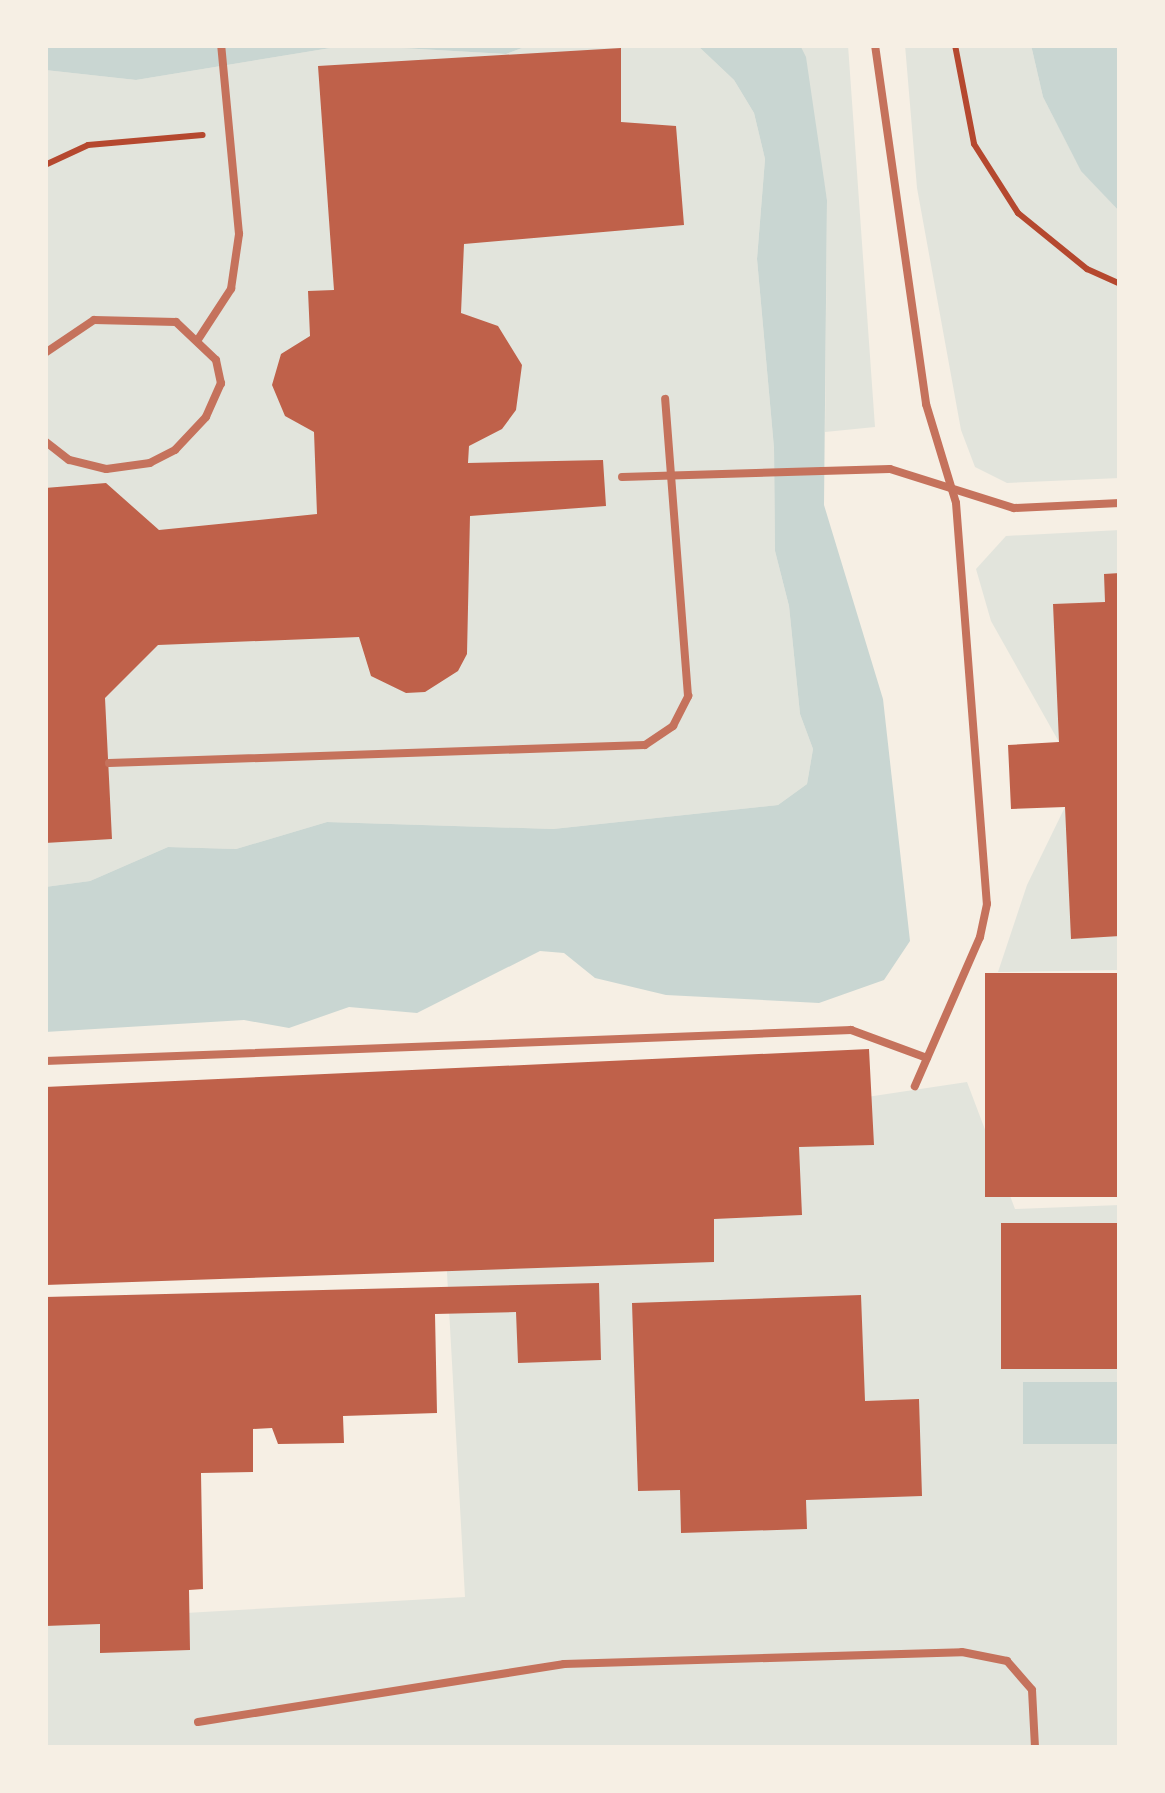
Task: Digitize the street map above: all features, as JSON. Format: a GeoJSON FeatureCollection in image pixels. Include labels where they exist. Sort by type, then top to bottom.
{"type":"FeatureCollection","features":[{"type":"Feature","properties":{"kind":"lane"},"geometry":{"type":"LineString","coordinates":[[200,338],[231,288],[236,252],[221,45]]}},
{"type":"Feature","properties":{"kind":"lane"},"geometry":{"type":"LineString","coordinates":[[876,45],[926,404],[952,490],[986,904],[980,937],[915,1086]]}},
{"type":"Feature","properties":{"kind":"lane"},"geometry":{"type":"LineString","coordinates":[[45,353],[94,320],[130,317],[176,322],[200,338],[216,360],[220,383],[206,417],[175,450],[150,463],[106,469],[70,460],[45,441]]}},
{"type":"Feature","properties":{"kind":"lane"},"geometry":{"type":"LineString","coordinates":[[109,763],[646,746],[673,726],[688,696],[665,399]]}},
{"type":"Feature","properties":{"kind":"lane"},"geometry":{"type":"LineString","coordinates":[[622,476],[890,469],[1014,508],[1120,503]]}},
{"type":"Feature","properties":{"kind":"lane"},"geometry":{"type":"LineString","coordinates":[[45,1061],[851,1030],[926,1058]]}},
{"type":"Feature","properties":{"kind":"lane"},"geometry":{"type":"LineString","coordinates":[[198,1722],[564,1664],[962,1652],[1007,1660],[1032,1690],[1035,1748]]}},
{"type":"Feature","properties":{"kind":"path"},"geometry":{"type":"LineString","coordinates":[[955,45],[974,144],[1018,212],[1087,269],[1120,284]]}},
{"type":"Feature","properties":{"kind":"path"},"geometry":{"type":"LineString","coordinates":[[45,165],[88,145],[229,132]]}},
{"type":"Feature","properties":{"kind":"shaded area"},"geometry":{"type":"Polygon","coordinates":[[[45,45],[349,45],[136,80],[45,70],[45,45]]]}},
{"type":"Feature","properties":{"kind":"shaded area"},"geometry":{"type":"Polygon","coordinates":[[[349,45],[506,54],[530,45],[697,45],[734,80],[754,113],[765,159],[757,259],[774,448],[775,551],[789,606],[800,714],[813,749],[807,784],[778,805],[553,829],[327,822],[236,849],[168,847],[90,881],[45,887],[45,70],[136,80],[349,45]]]}},
{"type":"Feature","properties":{"kind":"shaded area"},"geometry":{"type":"Polygon","coordinates":[[[349,45],[530,45],[506,54],[349,45]]]}},
{"type":"Feature","properties":{"kind":"shaded area"},"geometry":{"type":"Polygon","coordinates":[[[697,45],[800,45],[806,57],[827,200],[824,505],[883,699],[910,941],[884,980],[819,1003],[666,995],[595,978],[564,953],[540,951],[417,1013],[349,1007],[289,1028],[244,1020],[45,1032],[45,887],[90,881],[168,847],[236,849],[327,822],[553,829],[778,805],[807,784],[813,749],[800,714],[789,606],[775,551],[774,448],[757,259],[765,159],[754,113],[734,80],[697,45]]]}},
{"type":"Feature","properties":{"kind":"shaded area"},"geometry":{"type":"Polygon","coordinates":[[[800,45],[848,45],[875,427],[825,432],[827,200],[800,45]]]}},
{"type":"Feature","properties":{"kind":"shaded area"},"geometry":{"type":"Polygon","coordinates":[[[905,45],[1031,45],[1043,97],[1081,170],[1120,212],[1120,478],[1007,483],[975,467],[961,430],[917,188],[905,45]]]}},
{"type":"Feature","properties":{"kind":"shaded area"},"geometry":{"type":"Polygon","coordinates":[[[1031,45],[1120,45],[1120,212],[1081,171],[1043,97],[1031,45]]]}},
{"type":"Feature","properties":{"kind":"shaded area"},"geometry":{"type":"Polygon","coordinates":[[[1120,530],[1120,739],[1059,742],[991,621],[976,569],[1006,536],[1120,530]]]}},
{"type":"Feature","properties":{"kind":"shaded area"},"geometry":{"type":"Polygon","coordinates":[[[1120,803],[1120,970],[998,972],[1027,885],[1065,807],[1120,803]]]}},
{"type":"Feature","properties":{"kind":"shaded area"},"geometry":{"type":"Polygon","coordinates":[[[967,1082],[1015,1209],[1120,1205],[1120,1748],[45,1748],[45,1621],[465,1597],[445,1237],[840,1101],[967,1082]]]}},
{"type":"Feature","properties":{"kind":"shaded area"},"geometry":{"type":"Polygon","coordinates":[[[1023,1382],[1120,1382],[1120,1444],[1023,1444],[1023,1382]]]}},
{"type":"Feature","properties":{"kind":"building"},"geometry":{"type":"Polygon","coordinates":[[[621,48],[621,122],[676,126],[684,225],[464,244],[461,313],[498,326],[522,365],[516,410],[502,429],[469,446],[468,463],[603,460],[606,506],[470,516],[467,654],[458,671],[425,692],[406,693],[371,676],[359,637],[158,645],[105,698],[112,839],[45,843],[45,488],[106,483],[159,530],[317,514],[314,432],[285,416],[272,385],[281,354],[310,336],[308,291],[334,290],[318,66],[621,48]]]}},
{"type":"Feature","properties":{"kind":"building"},"geometry":{"type":"Polygon","coordinates":[[[1120,573],[1120,936],[1071,939],[1065,807],[1011,809],[1008,745],[1059,742],[1053,604],[1105,602],[1104,574],[1120,573]]]}},
{"type":"Feature","properties":{"kind":"building"},"geometry":{"type":"Polygon","coordinates":[[[985,973],[1120,973],[1120,1197],[985,1197],[985,973]]]}},
{"type":"Feature","properties":{"kind":"building"},"geometry":{"type":"Polygon","coordinates":[[[869,1049],[874,1145],[799,1147],[802,1215],[714,1219],[714,1262],[45,1285],[45,1087],[869,1049]]]}},
{"type":"Feature","properties":{"kind":"building"},"geometry":{"type":"Polygon","coordinates":[[[1001,1223],[1120,1223],[1120,1369],[1001,1369],[1001,1223]]]}},
{"type":"Feature","properties":{"kind":"building"},"geometry":{"type":"Polygon","coordinates":[[[599,1283],[601,1360],[518,1363],[516,1312],[435,1314],[437,1413],[343,1416],[344,1443],[278,1444],[272,1428],[253,1429],[253,1472],[201,1473],[203,1589],[189,1590],[190,1650],[100,1653],[100,1624],[45,1626],[45,1297],[599,1283]]]}},
{"type":"Feature","properties":{"kind":"building"},"geometry":{"type":"Polygon","coordinates":[[[861,1295],[865,1401],[919,1399],[922,1496],[806,1500],[807,1529],[681,1533],[680,1490],[638,1491],[632,1303],[861,1295]]]}}]}
